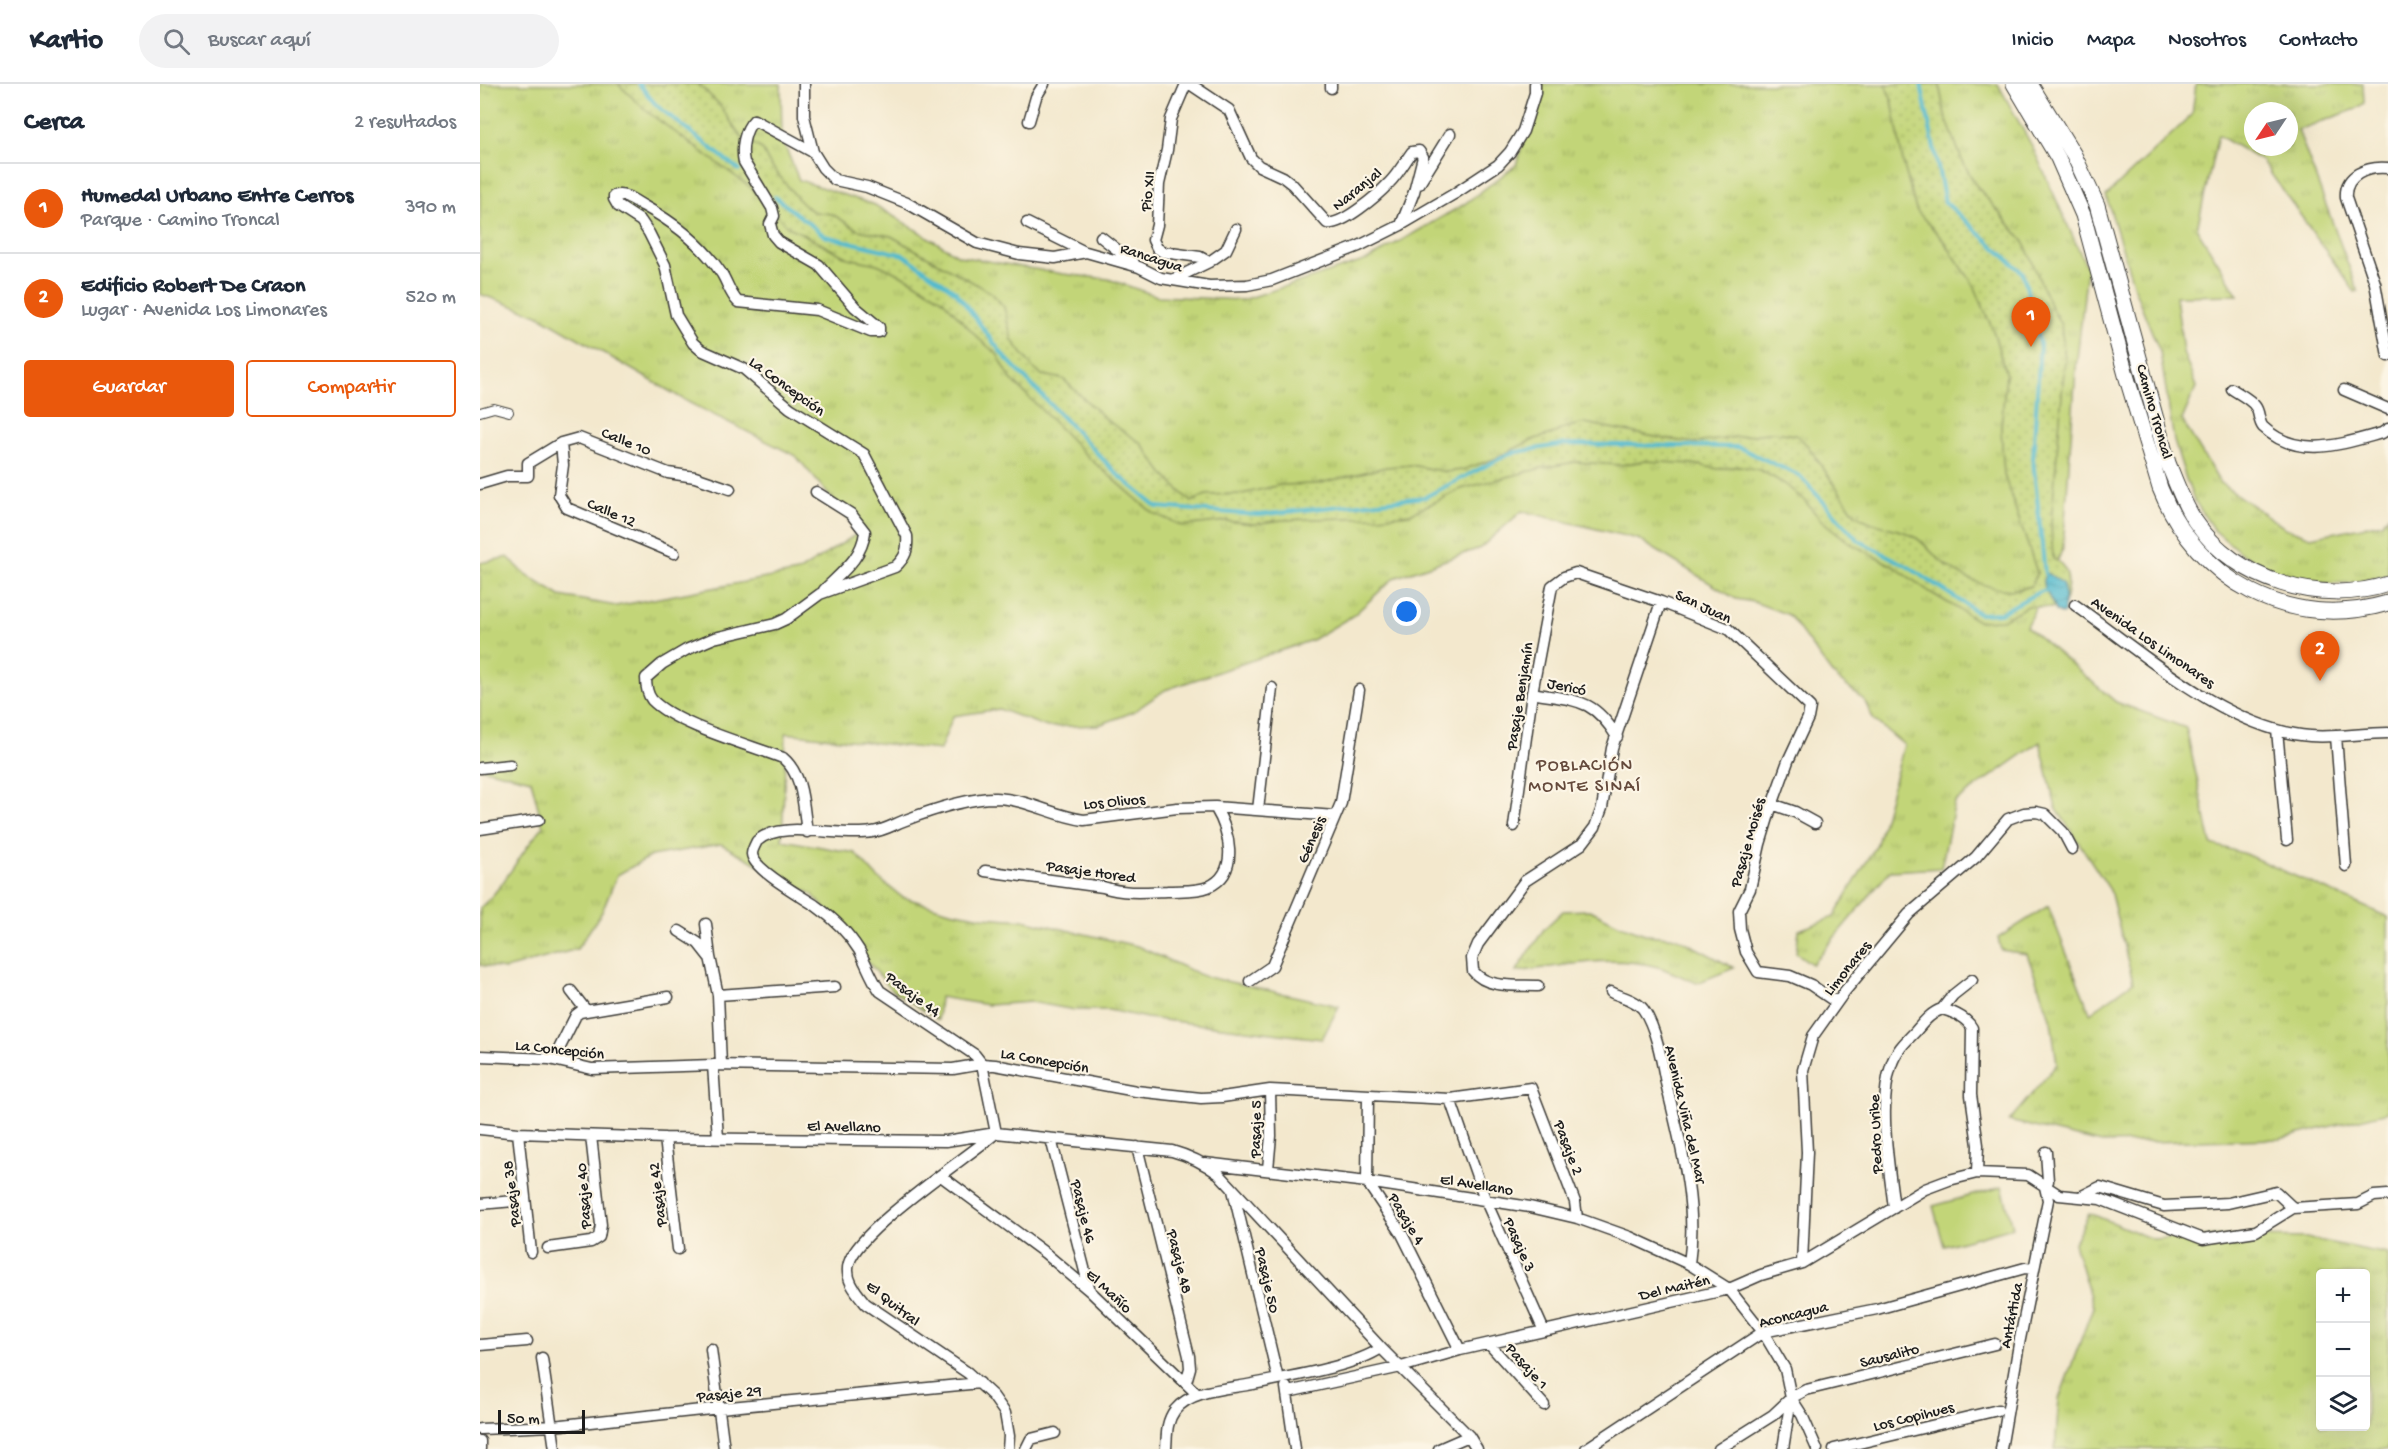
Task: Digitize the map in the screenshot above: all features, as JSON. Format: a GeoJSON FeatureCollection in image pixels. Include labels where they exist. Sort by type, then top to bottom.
{"type":"FeatureCollection","features":[{"type":"Feature","properties":{"kind":"main road","name":"Camino Troncal"},"geometry":{"type":"LineString","coordinates":[[2014,84],[2058,158],[2083,215],[2126,375],[2160,488],[2171,514],[2186,537],[2211,565],[2226,576],[2275,602],[2325,611],[2359,610],[2388,603]]}},
{"type":"Feature","properties":{"kind":"main road","name":"Camino Troncal"},"geometry":{"type":"LineString","coordinates":[[2030,84],[2074,156],[2097,205],[2168,463],[2180,495],[2195,522],[2230,557],[2258,574],[2288,585],[2336,592],[2368,589],[2388,584]]}},
{"type":"Feature","properties":{"kind":"street","name":"Rancagua"},"geometry":{"type":"LineString","coordinates":[[804,84],[804,116],[813,152],[823,168],[836,180],[867,187],[907,203],[977,243],[1019,255],[1055,258],[1086,252],[1139,267],[1161,278],[1209,286],[1246,285],[1272,280],[1359,246],[1401,225],[1498,165],[1510,152],[1523,131],[1535,89]]}},
{"type":"Feature","properties":{"kind":"street"},"geometry":{"type":"LineString","coordinates":[[1029,121],[1036,97],[1044,84]]}},
{"type":"Feature","properties":{"kind":"street","name":"Naranjal"},"geometry":{"type":"LineString","coordinates":[[1188,84],[1229,110],[1251,158],[1259,166],[1283,177],[1292,184],[1324,221],[1330,224],[1338,222],[1384,188],[1415,151],[1419,151],[1423,157],[1414,192],[1401,225]]}},
{"type":"Feature","properties":{"kind":"street","name":"Pio XII"},"geometry":{"type":"LineString","coordinates":[[1188,84],[1171,119],[1159,184],[1157,225],[1153,240],[1162,252],[1200,257],[1209,262]]}},
{"type":"Feature","properties":{"kind":"street"},"geometry":{"type":"LineString","coordinates":[[1526,84],[1535,89]]}},
{"type":"Feature","properties":{"kind":"street","name":"La Concepción"},"geometry":{"type":"LineString","coordinates":[[807,832],[798,777],[793,767],[783,758],[682,720],[652,700],[648,694],[646,678],[662,664],[686,650],[714,638],[775,624],[786,619],[820,594],[895,567],[903,560],[908,549],[907,536],[864,454],[790,408],[744,369],[701,350],[693,343],[676,315],[665,265],[649,233],[640,221],[618,206],[614,196],[619,194],[629,197],[667,219],[697,243],[722,274],[738,303],[817,310],[871,332],[879,332],[879,327],[855,307],[819,265],[779,242],[773,235],[770,224],[774,216],[772,208],[744,162],[742,154],[744,138],[754,120],[813,152]]}},
{"type":"Feature","properties":{"kind":"street","name":"Naranjal"},"geometry":{"type":"LineString","coordinates":[[1414,192],[1450,134]]}},
{"type":"Feature","properties":{"kind":"street"},"geometry":{"type":"LineString","coordinates":[[2388,168],[2363,171],[2354,176],[2345,190],[2375,283],[2388,357]]}},
{"type":"Feature","properties":{"kind":"street"},"geometry":{"type":"LineString","coordinates":[[1027,223],[1086,252]]}},
{"type":"Feature","properties":{"kind":"street"},"geometry":{"type":"LineString","coordinates":[[1172,280],[1209,262],[1226,250],[1236,229]]}},
{"type":"Feature","properties":{"kind":"street"},"geometry":{"type":"LineString","coordinates":[[1101,237],[1139,267]]}},
{"type":"Feature","properties":{"kind":"street"},"geometry":{"type":"LineString","coordinates":[[2232,389],[2256,406],[2261,425],[2277,439],[2311,448],[2342,444],[2382,433],[2388,429]]}},
{"type":"Feature","properties":{"kind":"street"},"geometry":{"type":"LineString","coordinates":[[2344,390],[2388,409]]}},
{"type":"Feature","properties":{"kind":"street"},"geometry":{"type":"LineString","coordinates":[[480,412],[494,408],[509,412]]}},
{"type":"Feature","properties":{"kind":"street","name":"Calle 10"},"geometry":{"type":"LineString","coordinates":[[480,484],[507,476],[528,476],[528,463],[561,443],[579,438],[668,473],[694,477],[730,489]]}},
{"type":"Feature","properties":{"kind":"street","name":"Calle 12"},"geometry":{"type":"LineString","coordinates":[[561,443],[563,465],[559,495],[567,508],[674,553]]}},
{"type":"Feature","properties":{"kind":"street"},"geometry":{"type":"LineString","coordinates":[[816,492],[851,514],[865,532],[864,542],[856,558],[820,594]]}},
{"type":"Feature","properties":{"kind":"street","name":"San Juan"},"geometry":{"type":"LineString","coordinates":[[1564,577],[1576,573],[1661,602],[1728,629],[1810,707]]}},
{"type":"Feature","properties":{"kind":"street","name":"Pasaje Benjamín"},"geometry":{"type":"LineString","coordinates":[[1514,826],[1532,693],[1552,586],[1564,577]]}},
{"type":"Feature","properties":{"kind":"street"},"geometry":{"type":"LineString","coordinates":[[1538,986],[1485,981],[1473,971],[1472,958],[1483,937],[1525,881],[1582,844],[1593,832],[1602,808],[1609,760],[1661,602]]}},
{"type":"Feature","properties":{"kind":"street","name":"Avenida Los Limonares"},"geometry":{"type":"LineString","coordinates":[[2075,604],[2201,695],[2265,726],[2309,736],[2388,733]]}},
{"type":"Feature","properties":{"kind":"street"},"geometry":{"type":"LineString","coordinates":[[1258,810],[1272,688]]}},
{"type":"Feature","properties":{"kind":"street","name":"Génesis"},"geometry":{"type":"LineString","coordinates":[[1250,981],[1272,966],[1341,803],[1359,690]]}},
{"type":"Feature","properties":{"kind":"street","name":"Jericó"},"geometry":{"type":"LineString","coordinates":[[1532,693],[1584,702],[1600,714],[1617,738]]}},
{"type":"Feature","properties":{"kind":"street","name":"Pasaje Moisés"},"geometry":{"type":"LineString","coordinates":[[1810,707],[1808,718],[1772,804],[1750,889],[1738,911],[1746,952],[1758,972],[1790,976],[1811,985],[1836,1002]]}},
{"type":"Feature","properties":{"kind":"street"},"geometry":{"type":"LineString","coordinates":[[2277,730],[2287,840]]}},
{"type":"Feature","properties":{"kind":"street"},"geometry":{"type":"LineString","coordinates":[[2336,736],[2346,866]]}},
{"type":"Feature","properties":{"kind":"street"},"geometry":{"type":"LineString","coordinates":[[480,768],[510,765]]}},
{"type":"Feature","properties":{"kind":"street","name":"Los Olivos"},"geometry":{"type":"LineString","coordinates":[[807,832],[879,830],[930,811],[982,799],[1005,799],[1037,805],[1071,818],[1084,820],[1177,808],[1215,807],[1335,816]]}},
{"type":"Feature","properties":{"kind":"street"},"geometry":{"type":"LineString","coordinates":[[1772,804],[1796,812],[1815,824]]}},
{"type":"Feature","properties":{"kind":"street","name":"Pasaje Hored"},"geometry":{"type":"LineString","coordinates":[[985,871],[1103,887],[1119,892],[1206,888],[1220,879],[1229,859],[1228,833],[1215,807]]}},
{"type":"Feature","properties":{"kind":"street","name":"Limonares"},"geometry":{"type":"LineString","coordinates":[[1802,1263],[1807,1152],[1803,1070],[1813,1036],[1836,1002],[1909,915],[1976,858],[2008,819],[2024,813],[2045,814],[2063,832],[2072,849]]}},
{"type":"Feature","properties":{"kind":"street"},"geometry":{"type":"LineString","coordinates":[[480,829],[539,820]]}},
{"type":"Feature","properties":{"kind":"street","name":"Pasaje 44"},"geometry":{"type":"LineString","coordinates":[[807,832],[774,831],[762,836],[757,841],[752,855],[760,868],[831,917],[846,932],[857,946],[880,991],[975,1055],[982,1064]]}},
{"type":"Feature","properties":{"kind":"street"},"geometry":{"type":"LineString","coordinates":[[706,924],[718,995],[718,1138]]}},
{"type":"Feature","properties":{"kind":"street"},"geometry":{"type":"LineString","coordinates":[[679,931],[698,943],[710,957]]}},
{"type":"Feature","properties":{"kind":"street","name":"Pedro Uribe"},"geometry":{"type":"LineString","coordinates":[[1893,1208],[1886,1105],[1888,1074],[1902,1045],[1929,1016],[1942,1008],[1953,995],[1972,980]]}},
{"type":"Feature","properties":{"kind":"street"},"geometry":{"type":"LineString","coordinates":[[718,995],[835,987]]}},
{"type":"Feature","properties":{"kind":"street"},"geometry":{"type":"LineString","coordinates":[[571,990],[585,1009]]}},
{"type":"Feature","properties":{"kind":"street","name":"Avenida Viña del Mar"},"geometry":{"type":"LineString","coordinates":[[1611,992],[1636,1002],[1642,1008],[1657,1046],[1689,1190],[1692,1246],[1689,1264]]}},
{"type":"Feature","properties":{"kind":"street"},"geometry":{"type":"LineString","coordinates":[[549,1059],[558,1051],[576,1015],[585,1009],[668,997]]}},
{"type":"Feature","properties":{"kind":"street"},"geometry":{"type":"LineString","coordinates":[[1942,1008],[1970,1023],[1972,1028],[1971,1095],[1978,1144],[1977,1173]]}},
{"type":"Feature","properties":{"kind":"street","name":"La Concepción"},"geometry":{"type":"LineString","coordinates":[[480,1056],[549,1059],[592,1069],[717,1065],[953,1069],[982,1064],[1051,1074],[1136,1091],[1201,1098],[1270,1090],[1450,1099],[1531,1088]]}},
{"type":"Feature","properties":{"kind":"street"},"geometry":{"type":"LineString","coordinates":[[982,1064],[996,1133]]}},
{"type":"Feature","properties":{"kind":"street","name":"Pasaje 2"},"geometry":{"type":"LineString","coordinates":[[1531,1088],[1575,1202],[1577,1218]]}},
{"type":"Feature","properties":{"kind":"street","name":"Pasaje 5"},"geometry":{"type":"LineString","coordinates":[[1268,1169],[1270,1090]]}},
{"type":"Feature","properties":{"kind":"street"},"geometry":{"type":"LineString","coordinates":[[1367,1182],[1368,1095]]}},
{"type":"Feature","properties":{"kind":"street","name":"Pasaje 3"},"geometry":{"type":"LineString","coordinates":[[1450,1099],[1485,1199],[1544,1331]]}},
{"type":"Feature","properties":{"kind":"street","name":"El Avellano"},"geometry":{"type":"LineString","coordinates":[[480,1129],[518,1133],[665,1138],[946,1141],[996,1133],[1172,1151],[1204,1163],[1268,1169],[1485,1199],[1577,1218],[1630,1237],[1689,1264],[1729,1289]]}},
{"type":"Feature","properties":{"kind":"street","name":"Pasaje 38"},"geometry":{"type":"LineString","coordinates":[[518,1133],[531,1252]]}},
{"type":"Feature","properties":{"kind":"street","name":"El Quitral"},"geometry":{"type":"LineString","coordinates":[[996,1133],[910,1199],[871,1234],[849,1263],[849,1274],[853,1289],[866,1304],[980,1383],[993,1396],[1005,1413],[1009,1436],[1008,1449]]}},
{"type":"Feature","properties":{"kind":"street","name":"Pasaje 40"},"geometry":{"type":"LineString","coordinates":[[548,1248],[591,1242],[599,1237],[602,1226],[591,1136]]}},
{"type":"Feature","properties":{"kind":"street","name":"Pasaje 42"},"geometry":{"type":"LineString","coordinates":[[665,1138],[678,1249]]}},
{"type":"Feature","properties":{"kind":"street","name":"Pasaje 46"},"geometry":{"type":"LineString","coordinates":[[1051,1139],[1090,1291]]}},
{"type":"Feature","properties":{"kind":"street","name":"Pasaje 48"},"geometry":{"type":"LineString","coordinates":[[1137,1147],[1189,1356],[1190,1368],[1186,1382]]}},
{"type":"Feature","properties":{"kind":"street","name":"Antártida"},"geometry":{"type":"LineString","coordinates":[[2001,1449],[2033,1269],[2048,1200],[2045,1187],[2048,1181],[2046,1152]]}},
{"type":"Feature","properties":{"kind":"street","name":"El Avellano"},"geometry":{"type":"LineString","coordinates":[[1204,1163],[1232,1187],[1381,1348],[1469,1436],[1477,1449]]}},
{"type":"Feature","properties":{"kind":"street","name":"Del Maitén"},"geometry":{"type":"LineString","coordinates":[[1288,1392],[1729,1289],[1761,1275],[1802,1263],[1925,1189],[1949,1179],[1977,1173],[2028,1175],[2059,1195],[2100,1199],[2203,1239],[2256,1231],[2293,1208]]}},
{"type":"Feature","properties":{"kind":"street","name":"El Mañío"},"geometry":{"type":"LineString","coordinates":[[941,1176],[1045,1253],[1090,1291],[1197,1394]]}},
{"type":"Feature","properties":{"kind":"street","name":"Pasaje 4"},"geometry":{"type":"LineString","coordinates":[[1367,1182],[1402,1234],[1460,1350]]}},
{"type":"Feature","properties":{"kind":"street"},"geometry":{"type":"LineString","coordinates":[[2079,1197],[2100,1186],[2164,1206],[2228,1203],[2276,1192],[2293,1208],[2358,1204],[2374,1196],[2388,1195]]}},
{"type":"Feature","properties":{"kind":"street","name":"Pasaje 50"},"geometry":{"type":"LineString","coordinates":[[1232,1187],[1281,1378],[1288,1392],[1295,1449]]}},
{"type":"Feature","properties":{"kind":"street"},"geometry":{"type":"LineString","coordinates":[[480,1204],[525,1200]]}},
{"type":"Feature","properties":{"kind":"street","name":"Aconcagua"},"geometry":{"type":"LineString","coordinates":[[1586,1449],[1763,1332],[1877,1309],[2025,1268],[2033,1269]]}},
{"type":"Feature","properties":{"kind":"street"},"geometry":{"type":"LineString","coordinates":[[1729,1289],[1763,1332],[1785,1369],[1791,1398],[1783,1449]]}},
{"type":"Feature","properties":{"kind":"street"},"geometry":{"type":"LineString","coordinates":[[480,1345],[526,1341]]}},
{"type":"Feature","properties":{"kind":"street","name":"Pasaje 1"},"geometry":{"type":"LineString","coordinates":[[1489,1344],[1544,1406]]}},
{"type":"Feature","properties":{"kind":"street","name":"Sausalito"},"geometry":{"type":"LineString","coordinates":[[1719,1449],[1773,1415],[1791,1398],[1806,1390],[1995,1344]]}},
{"type":"Feature","properties":{"kind":"street"},"geometry":{"type":"LineString","coordinates":[[1166,1449],[1167,1424],[1176,1408],[1197,1394],[1281,1378],[1368,1357],[1381,1348]]}},
{"type":"Feature","properties":{"kind":"street"},"geometry":{"type":"LineString","coordinates":[[711,1349],[724,1449]]}},
{"type":"Feature","properties":{"kind":"street"},"geometry":{"type":"LineString","coordinates":[[542,1358],[555,1449]]}},
{"type":"Feature","properties":{"kind":"street","name":"Pasaje 29"},"geometry":{"type":"LineString","coordinates":[[480,1430],[553,1426],[980,1383]]}},
{"type":"Feature","properties":{"kind":"street"},"geometry":{"type":"LineString","coordinates":[[1791,1398],[1802,1415],[1817,1449]]}},
{"type":"Feature","properties":{"kind":"street","name":"Los Copihues"},"geometry":{"type":"LineString","coordinates":[[1834,1449],[1998,1410]]}},
{"type":"Feature","properties":{"kind":"street"},"geometry":{"type":"LineString","coordinates":[[1026,1449],[1031,1439],[1055,1433]]}},
{"type":"Feature","properties":{"kind":"street"},"geometry":{"type":"LineString","coordinates":[[1439,1449],[1469,1436]]}},
{"type":"Feature","properties":{"kind":"street"},"geometry":{"type":"LineString","coordinates":[[480,1441],[480,1449]]}},
{"type":"Feature","properties":{"kind":"green space"},"geometry":{"type":"Polygon","coordinates":[[[480,84],[781,84],[782,139],[799,180],[875,205],[959,256],[1063,274],[1108,279],[1157,296],[1243,300],[1367,260],[1463,205],[1516,165],[1538,97],[1536,84],[1998,84],[2032,146],[2087,268],[2076,368],[2063,548],[2026,626],[2116,702],[2186,728],[2211,844],[2245,854],[2388,917],[2388,1112],[2280,1139],[2102,1143],[2009,1121],[2057,1064],[2051,1021],[2027,954],[2001,950],[1998,938],[2048,906],[2090,1013],[2133,982],[2110,890],[2056,808],[2040,742],[1955,802],[1941,868],[1890,871],[1812,964],[1796,953],[1799,930],[1834,917],[1877,844],[1904,745],[1874,720],[1864,700],[1833,675],[1789,615],[1754,602],[1736,599],[1638,539],[1522,511],[1480,548],[1394,578],[1354,615],[1312,640],[1165,690],[1133,712],[1099,725],[1047,727],[999,709],[953,716],[940,750],[786,733],[782,840],[855,853],[877,877],[902,897],[950,911],[982,917],[1023,920],[1137,946],[1203,976],[1339,1006],[1322,1039],[1147,1018],[1109,1010],[1075,1010],[1031,1002],[988,1005],[940,997],[938,1020],[892,990],[851,942],[854,941],[812,894],[721,844],[651,856],[617,875],[602,912],[577,949],[505,969],[480,965],[480,908],[498,889],[543,827],[531,780],[480,768],[480,563],[508,557],[526,575],[560,596],[616,606],[798,572],[860,532],[796,456],[690,403],[538,315],[480,294],[480,84]]]}},
{"type":"Feature","properties":{"kind":"green space"},"geometry":{"type":"Polygon","coordinates":[[[618,84],[698,84],[718,103],[742,138],[762,149],[769,163],[802,204],[814,212],[832,214],[858,230],[891,236],[992,293],[1004,307],[1012,340],[1033,368],[1042,375],[1063,379],[1108,421],[1141,443],[1165,476],[1191,502],[1206,495],[1242,494],[1280,485],[1316,484],[1386,467],[1411,465],[1446,472],[1462,470],[1494,459],[1532,440],[1585,423],[1695,443],[1774,432],[1796,435],[1807,445],[1855,514],[1863,519],[1915,537],[1942,562],[1961,575],[1998,588],[2022,589],[2032,585],[2037,572],[2004,475],[2001,428],[2006,375],[1994,333],[1974,285],[1943,240],[1916,210],[1903,162],[1892,100],[1885,84],[1939,84],[1945,115],[1962,160],[1975,184],[2024,242],[2050,305],[2061,325],[2065,359],[2051,524],[2053,559],[2059,562],[2066,571],[2065,601],[2051,608],[2027,606],[2002,620],[1978,621],[1893,566],[1850,543],[1821,520],[1805,501],[1785,484],[1760,470],[1739,466],[1718,469],[1693,464],[1645,461],[1620,465],[1575,462],[1461,489],[1410,514],[1282,520],[1254,524],[1226,521],[1183,526],[1153,513],[1089,458],[1011,379],[997,354],[979,339],[942,299],[910,279],[877,264],[848,258],[787,226],[750,187],[649,113],[618,84]]]}},
{"type":"Feature","properties":{"kind":"green space"},"geometry":{"type":"Polygon","coordinates":[[[2196,84],[2363,84],[2364,103],[2356,109],[2298,130],[2298,102],[2244,102],[2244,150],[2218,135],[2197,229],[2238,295],[2176,296],[2183,352],[2196,387],[2182,420],[2220,483],[2285,528],[2311,537],[2382,523],[2388,515],[2388,575],[2349,583],[2318,583],[2292,577],[2270,570],[2242,554],[2213,529],[2194,500],[2187,482],[2174,441],[2160,352],[2136,293],[2106,196],[2192,115],[2196,84]]]}},
{"type":"Feature","properties":{"kind":"green space"},"geometry":{"type":"Polygon","coordinates":[[[2298,130],[2358,291],[2355,292],[2262,161],[2254,156],[2298,156],[2298,130]]]}},
{"type":"Feature","properties":{"kind":"green space"},"geometry":{"type":"Polygon","coordinates":[[[1590,910],[1620,925],[1648,935],[1678,938],[1734,968],[1697,983],[1658,967],[1623,961],[1587,962],[1516,972],[1544,929],[1563,911],[1590,910]]]}},
{"type":"Feature","properties":{"kind":"green space"},"geometry":{"type":"Polygon","coordinates":[[[2002,1187],[2013,1227],[1944,1246],[1933,1206],[2002,1187]]]}},
{"type":"Feature","properties":{"kind":"green space"},"geometry":{"type":"Polygon","coordinates":[[[2089,1213],[2152,1239],[2201,1236],[2306,1238],[2388,1254],[2388,1449],[2055,1449],[2059,1399],[2093,1307],[2074,1243],[2089,1213]]]}},
{"type":"Feature","properties":{"kind":"water"},"geometry":{"type":"Polygon","coordinates":[[[2045,574],[2049,574],[2062,583],[2064,613],[2055,611],[2045,588],[2045,574]]]}},
{"type":"Feature","properties":{"kind":"waterway"},"geometry":{"type":"LineString","coordinates":[[639,84],[656,105],[739,170]]}},
{"type":"Feature","properties":{"kind":"waterway"},"geometry":{"type":"LineString","coordinates":[[1921,84],[1945,202],[2023,273],[2040,344],[2033,459],[2045,574]]}},
{"type":"Feature","properties":{"kind":"waterway"},"geometry":{"type":"LineString","coordinates":[[775,197],[825,236],[904,255],[956,292],[1003,355],[1118,475],[1157,507],[1258,515],[1425,497],[1511,453],[1565,444],[1738,447],[1800,476],[1858,540],[1907,566],[1980,614],[2000,613],[2039,592],[2050,589]]}},
{"type":"Feature","properties":{"kind":"place","name":"Humedal Urbano Entre Cerros"},"geometry":{"type":"Point","coordinates":[2031,347]}},
{"type":"Feature","properties":{"kind":"place","name":"Edificio Robert De Craon"},"geometry":{"type":"Point","coordinates":[2320,681]}},
{"type":"Feature","properties":{"kind":"district","name":"POBLACIÓN MONTE SINAÍ"},"geometry":{"type":"Point","coordinates":[1585,774]}}]}
